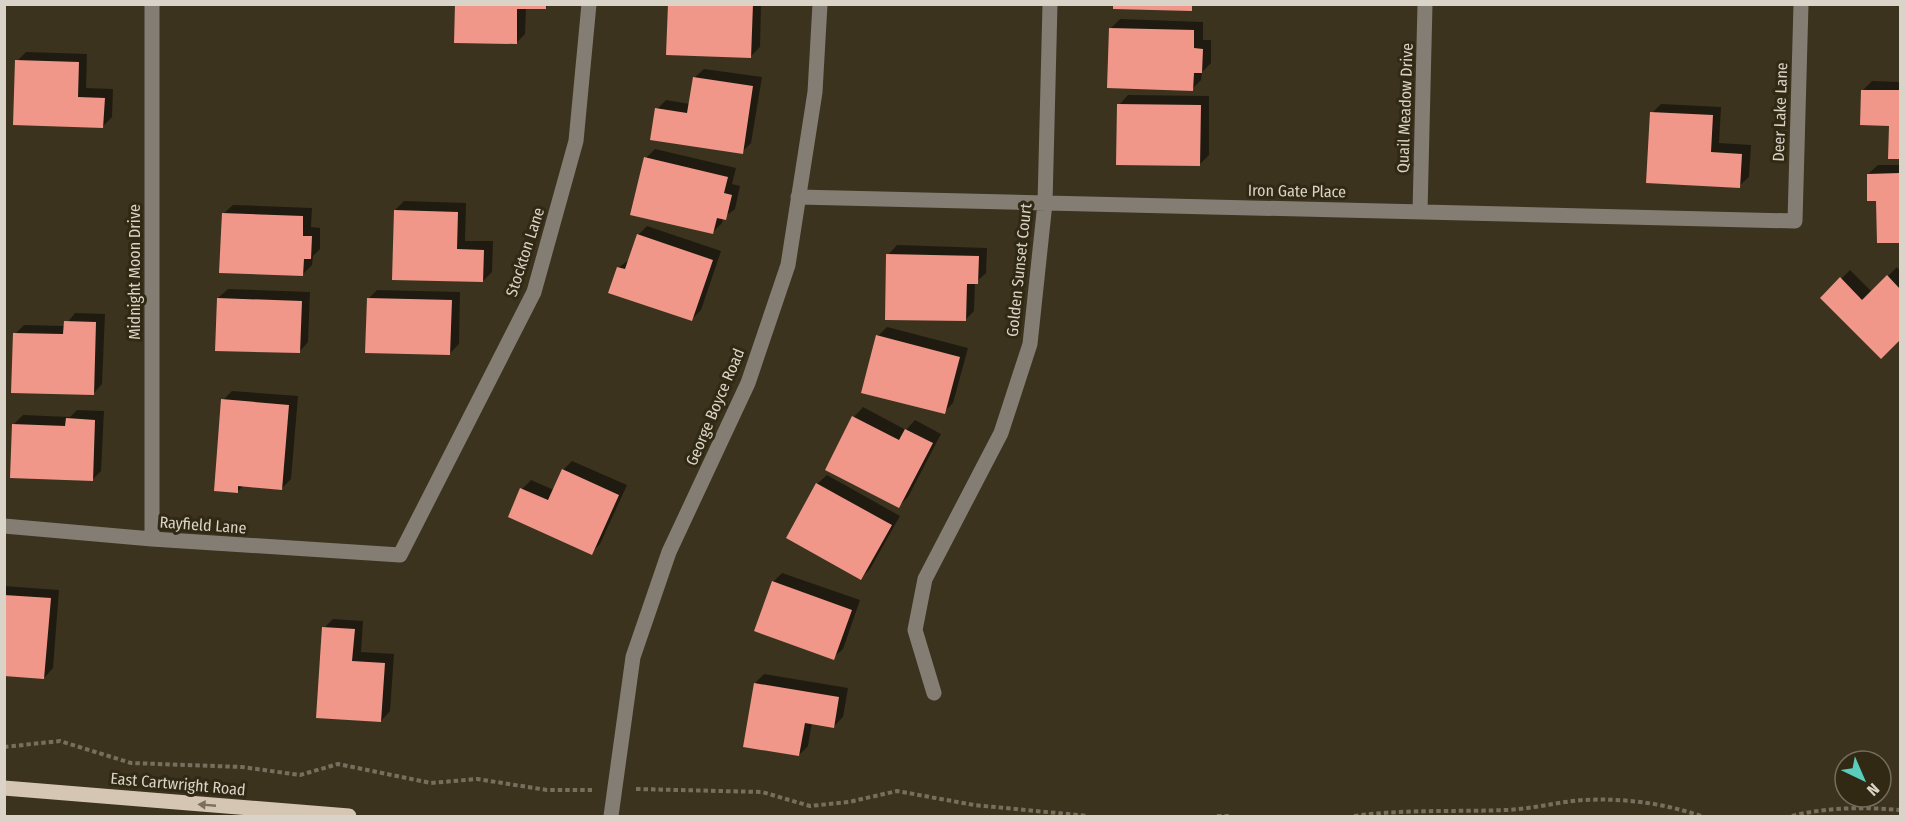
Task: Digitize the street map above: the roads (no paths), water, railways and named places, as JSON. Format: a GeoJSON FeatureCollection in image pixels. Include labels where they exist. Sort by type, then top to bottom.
{"type":"FeatureCollection","features":[{"type":"Feature","properties":{"kind":"main road","name":"East Cartwright Road"},"geometry":{"type":"LineString","coordinates":[[4,788],[349,816]]}},
{"type":"Feature","properties":{"kind":"street","name":"Midnight Moon Drive"},"geometry":{"type":"LineString","coordinates":[[152,4],[152,539]]}},
{"type":"Feature","properties":{"kind":"street","name":"Stockton Lane"},"geometry":{"type":"LineString","coordinates":[[400,555],[534,292],[576,141],[589,4]]}},
{"type":"Feature","properties":{"kind":"street","name":"George Boyce Road"},"geometry":{"type":"LineString","coordinates":[[611,816],[633,657],[669,552],[748,383],[788,265],[815,92],[820,4]]}},
{"type":"Feature","properties":{"kind":"street","name":"Golden Sunset Court"},"geometry":{"type":"LineString","coordinates":[[934,693],[915,630],[925,579],[1001,433],[1030,344],[1045,203],[1050,4]]}},
{"type":"Feature","properties":{"kind":"street","name":"Quail Meadow Drive"},"geometry":{"type":"LineString","coordinates":[[1420,212],[1425,4]]}},
{"type":"Feature","properties":{"kind":"street","name":"Deer Lake Lane"},"geometry":{"type":"LineString","coordinates":[[1795,221],[1801,4]]}},
{"type":"Feature","properties":{"kind":"street","name":"Iron Gate Place"},"geometry":{"type":"LineString","coordinates":[[798,197],[1795,221]]}},
{"type":"Feature","properties":{"kind":"street","name":"Rayfield Lane"},"geometry":{"type":"LineString","coordinates":[[4,526],[152,539],[400,555]]}}]}
